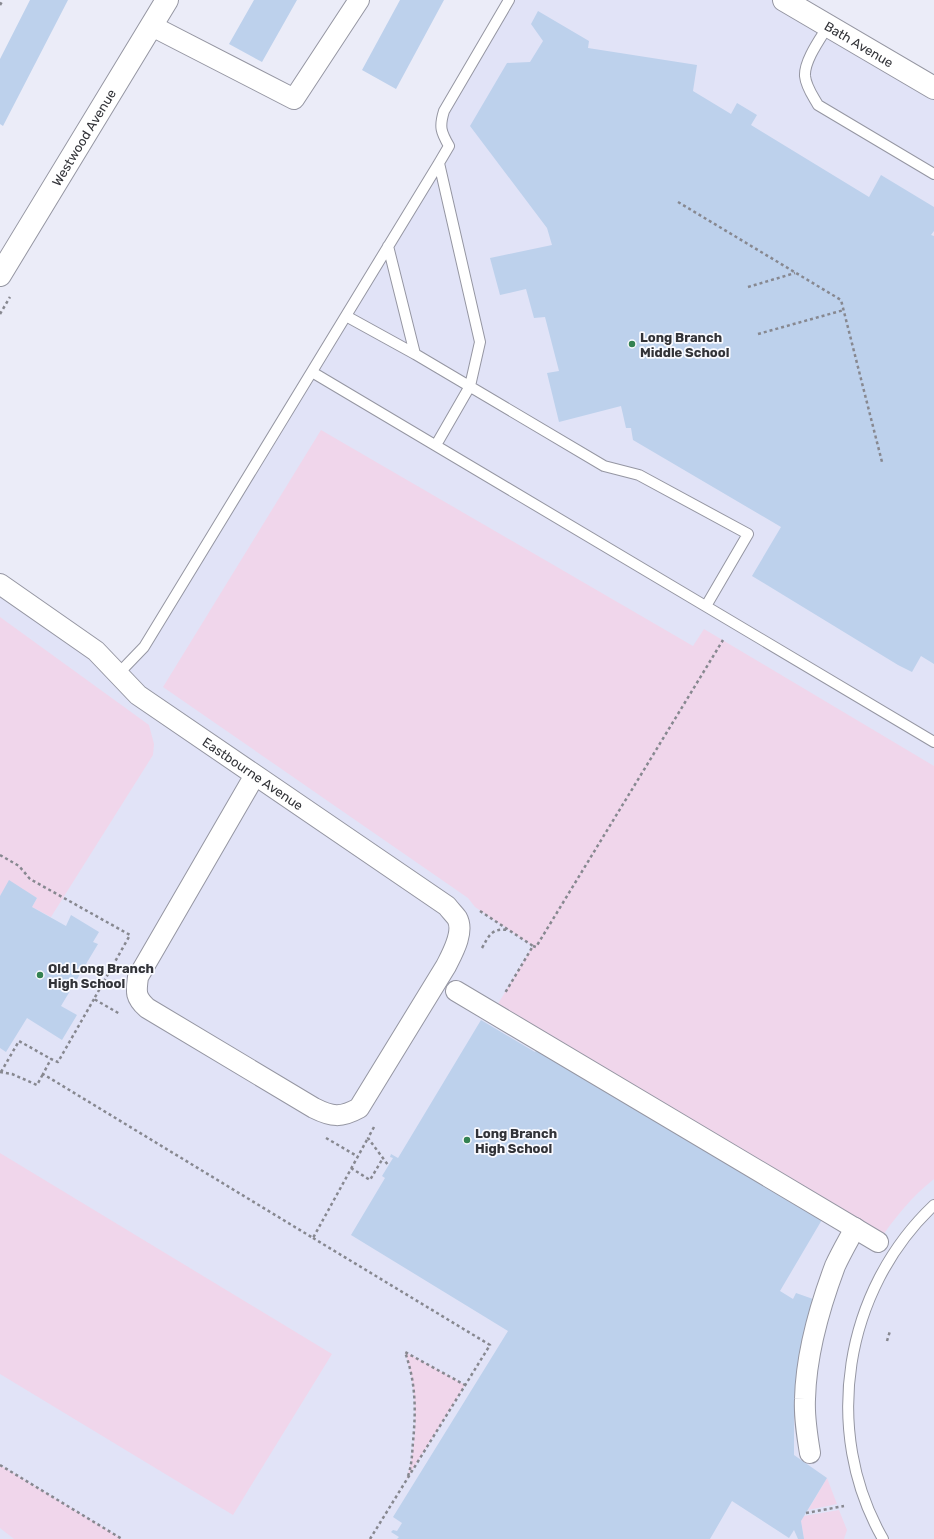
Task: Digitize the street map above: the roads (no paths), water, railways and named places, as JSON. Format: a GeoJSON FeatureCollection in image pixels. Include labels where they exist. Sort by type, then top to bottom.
{"type":"FeatureCollection","features":[{"type":"Feature","properties":{"kind":"street","name":"Westwood Avenue"},"geometry":{"type":"LineString","coordinates":[[0,275],[167,0]]}},
{"type":"Feature","properties":{"kind":"street"},"geometry":{"type":"LineString","coordinates":[[152,26],[294,99],[358,0]]}},
{"type":"Feature","properties":{"kind":"street","name":"Bath Avenue"},"geometry":{"type":"LineString","coordinates":[[784,0],[806,9],[828,26],[934,88]]}},
{"type":"Feature","properties":{"kind":"street","name":"Eastbourne Avenue"},"geometry":{"type":"LineString","coordinates":[[0,584],[96,651],[138,695],[447,906],[458,920],[459,934],[455,950],[359,1108],[350,1113],[338,1116],[326,1114],[314,1108],[147,1008],[139,1000],[136,990],[138,977],[255,775]]}},
{"type":"Feature","properties":{"kind":"street"},"geometry":{"type":"LineString","coordinates":[[456,991],[878,1242]]}},
{"type":"Feature","properties":{"kind":"street"},"geometry":{"type":"LineString","coordinates":[[810,1453],[805,1418],[805,1399],[806,1378],[812,1340],[819,1314],[836,1266],[855,1228]]}},
{"type":"Feature","properties":{"kind":"lane"},"geometry":{"type":"LineString","coordinates":[[118,674],[144,647],[449,146],[441,131],[441,120],[444,111],[509,0]]}},
{"type":"Feature","properties":{"kind":"lane"},"geometry":{"type":"LineString","coordinates":[[828,26],[808,61],[805,76],[818,105],[934,174]]}},
{"type":"Feature","properties":{"kind":"lane"},"geometry":{"type":"LineString","coordinates":[[436,445],[470,386],[480,342],[439,163]]}},
{"type":"Feature","properties":{"kind":"lane"},"geometry":{"type":"LineString","coordinates":[[388,246],[415,354]]}},
{"type":"Feature","properties":{"kind":"lane"},"geometry":{"type":"LineString","coordinates":[[346,316],[415,354],[604,466],[639,475],[748,534],[706,606]]}},
{"type":"Feature","properties":{"kind":"lane"},"geometry":{"type":"LineString","coordinates":[[312,372],[934,742]]}},
{"type":"Feature","properties":{"kind":"lane"},"geometry":{"type":"LineString","coordinates":[[883,1539],[862,1496],[851,1443],[847,1394],[852,1360],[860,1324],[874,1287],[898,1248],[919,1220],[934,1205]]}},
{"type":"Feature","properties":{"kind":"place","name":"Long Branch Middle School"},"geometry":{"type":"Point","coordinates":[632,344]}},
{"type":"Feature","properties":{"kind":"place","name":"Old Long Branch High School"},"geometry":{"type":"Point","coordinates":[40,975]}},
{"type":"Feature","properties":{"kind":"place","name":"Long Branch High School"},"geometry":{"type":"Point","coordinates":[467,1140]}}]}
